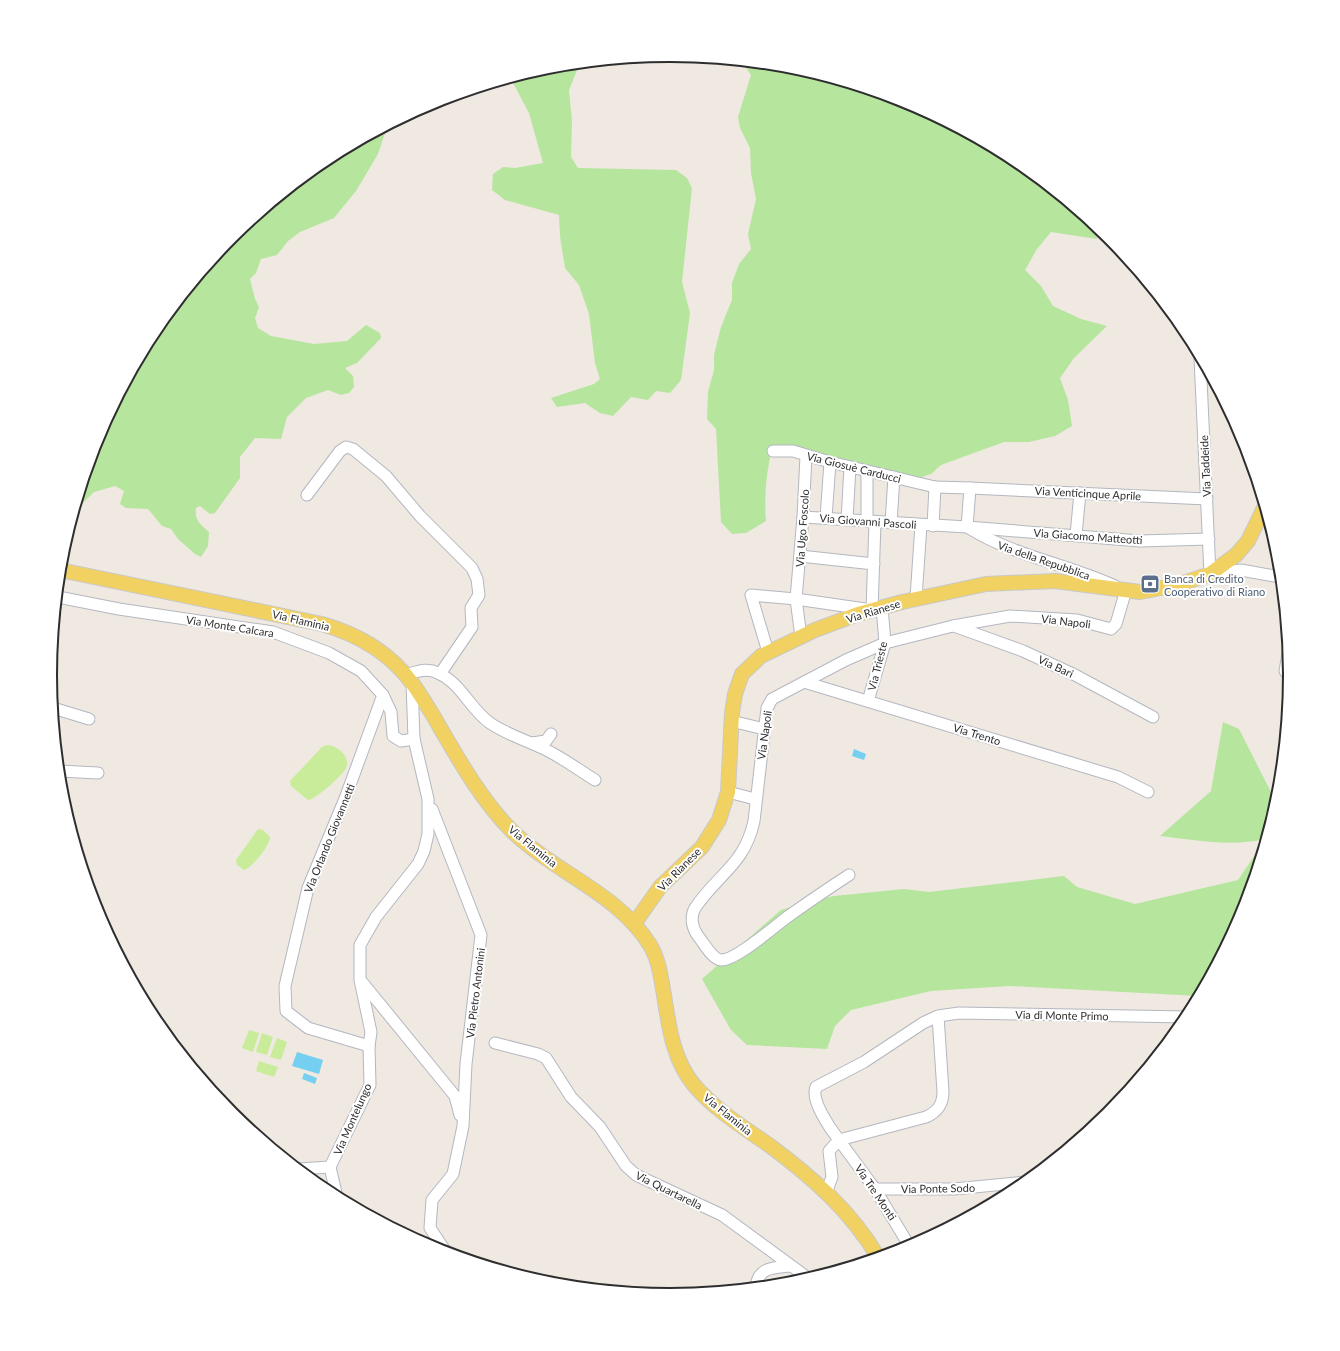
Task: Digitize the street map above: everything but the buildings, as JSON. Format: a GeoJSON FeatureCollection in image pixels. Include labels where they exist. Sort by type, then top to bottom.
{"type":"FeatureCollection","features":[{"type":"Feature","properties":{"kind":"main road","name":"Via Rianese"},"geometry":{"type":"LineString","coordinates":[[634,924],[660,888],[693,857],[710,837],[720,817],[728,792],[731,722],[734,696],[742,675],[754,661],[768,652],[800,636],[877,608],[916,598],[980,585],[1006,582],[1071,582],[1144,592],[1164,589],[1210,574],[1231,560],[1242,550],[1253,532],[1261,514]]}},
{"type":"Feature","properties":{"kind":"main road","name":"Via Flaminia"},"geometry":{"type":"LineString","coordinates":[[66,571],[330,626],[368,643],[387,657],[409,679],[485,798],[503,822],[535,851],[618,909],[634,924],[647,941],[656,957],[673,1044],[684,1069],[693,1084],[718,1108],[788,1159],[826,1193],[855,1221],[875,1253]]}},
{"type":"Feature","properties":{"kind":"street","name":"Via Taddeide"},"geometry":{"type":"LineString","coordinates":[[1201,368],[1210,574]]}},
{"type":"Feature","properties":{"kind":"street"},"geometry":{"type":"LineString","coordinates":[[307,495],[340,451],[346,447],[353,449],[386,476],[420,516],[472,568],[477,579],[479,595],[472,608],[472,627],[440,674]]}},
{"type":"Feature","properties":{"kind":"street","name":"Via Giosuè Carducci"},"geometry":{"type":"LineString","coordinates":[[774,451],[793,451],[806,456],[935,487],[970,488]]}},
{"type":"Feature","properties":{"kind":"street","name":"Via Ugo Foscolo"},"geometry":{"type":"LineString","coordinates":[[800,636],[796,599],[804,517],[806,456]]}},
{"type":"Feature","properties":{"kind":"street"},"geometry":{"type":"LineString","coordinates":[[826,518],[830,462]]}},
{"type":"Feature","properties":{"kind":"street"},"geometry":{"type":"LineString","coordinates":[[847,520],[850,467]]}},
{"type":"Feature","properties":{"kind":"street","name":"Via Trieste"},"geometry":{"type":"LineString","coordinates":[[867,471],[877,608],[885,643],[868,701]]}},
{"type":"Feature","properties":{"kind":"street"},"geometry":{"type":"LineString","coordinates":[[891,523],[894,477]]}},
{"type":"Feature","properties":{"kind":"street"},"geometry":{"type":"LineString","coordinates":[[933,526],[935,487]]}},
{"type":"Feature","properties":{"kind":"street","name":"Via Venticinque Aprile"},"geometry":{"type":"LineString","coordinates":[[970,488],[1207,499]]}},
{"type":"Feature","properties":{"kind":"street"},"geometry":{"type":"LineString","coordinates":[[967,527],[970,488]]}},
{"type":"Feature","properties":{"kind":"street"},"geometry":{"type":"LineString","coordinates":[[1076,536],[1080,493]]}},
{"type":"Feature","properties":{"kind":"street","name":"Via Giovanni Pascoli"},"geometry":{"type":"LineString","coordinates":[[804,517],[967,527]]}},
{"type":"Feature","properties":{"kind":"street"},"geometry":{"type":"LineString","coordinates":[[916,598],[921,525]]}},
{"type":"Feature","properties":{"kind":"street","name":"Via Giacomo Matteotti"},"geometry":{"type":"LineString","coordinates":[[967,527],[1146,541],[1208,540]]}},
{"type":"Feature","properties":{"kind":"street","name":"Via della Repubblica"},"geometry":{"type":"LineString","coordinates":[[967,527],[999,544],[1087,574],[1124,590]]}},
{"type":"Feature","properties":{"kind":"street"},"geometry":{"type":"LineString","coordinates":[[800,556],[874,564]]}},
{"type":"Feature","properties":{"kind":"street"},"geometry":{"type":"LineString","coordinates":[[1210,574],[1241,570],[1274,575]]}},
{"type":"Feature","properties":{"kind":"street","name":"Via Napoli"},"geometry":{"type":"LineString","coordinates":[[849,875],[726,960],[718,959],[714,956],[694,929],[692,913],[696,905],[743,852],[753,827],[755,799],[769,702],[774,697],[846,660],[885,643],[953,626],[1010,616],[1077,620],[1111,629],[1116,624],[1124,590]]}},
{"type":"Feature","properties":{"kind":"street"},"geometry":{"type":"LineString","coordinates":[[768,652],[750,595],[877,608]]}},
{"type":"Feature","properties":{"kind":"street","name":"Via Monte Calcara"},"geometry":{"type":"LineString","coordinates":[[62,598],[119,609],[273,632],[343,660],[365,674],[383,695],[390,710],[394,736],[401,741],[414,739]]}},
{"type":"Feature","properties":{"kind":"street","name":"Via Bari"},"geometry":{"type":"LineString","coordinates":[[953,626],[1023,651],[1075,675],[1153,717]]}},
{"type":"Feature","properties":{"kind":"street"},"geometry":{"type":"LineString","coordinates":[[414,739],[409,679],[425,670],[440,674],[454,684],[485,720],[504,731],[545,749],[595,780]]}},
{"type":"Feature","properties":{"kind":"street","name":"Via Trento"},"geometry":{"type":"LineString","coordinates":[[804,682],[1118,777],[1148,792]]}},
{"type":"Feature","properties":{"kind":"street","name":"Via Orlando Giovannetti"},"geometry":{"type":"LineString","coordinates":[[369,1046],[308,1028],[286,1011],[285,986],[308,888],[346,796],[383,695]]}},
{"type":"Feature","properties":{"kind":"street"},"geometry":{"type":"LineString","coordinates":[[58,709],[89,719]]}},
{"type":"Feature","properties":{"kind":"street"},"geometry":{"type":"LineString","coordinates":[[731,722],[764,729]]}},
{"type":"Feature","properties":{"kind":"street"},"geometry":{"type":"LineString","coordinates":[[531,743],[546,741],[551,734]]}},
{"type":"Feature","properties":{"kind":"street","name":"Via Pietro Antonini"},"geometry":{"type":"LineString","coordinates":[[414,739],[428,799],[481,935],[466,1064],[463,1126],[453,1174],[432,1200],[430,1228],[441,1244]]}},
{"type":"Feature","properties":{"kind":"street"},"geometry":{"type":"LineString","coordinates":[[65,771],[98,773]]}},
{"type":"Feature","properties":{"kind":"street"},"geometry":{"type":"LineString","coordinates":[[728,792],[755,799]]}},
{"type":"Feature","properties":{"kind":"street","name":"Via Pietro Antonini"},"geometry":{"type":"LineString","coordinates":[[428,799],[428,834],[424,851],[418,864],[376,917],[360,945],[360,980],[455,1096],[463,1126]]}},
{"type":"Feature","properties":{"kind":"street","name":"Via Montelungo"},"geometry":{"type":"LineString","coordinates":[[335,1189],[330,1167],[370,1085],[369,1046],[371,1032],[360,980]]}},
{"type":"Feature","properties":{"kind":"street","name":"Via di Monte Primo"},"geometry":{"type":"LineString","coordinates":[[815,1089],[832,1078],[864,1062],[922,1022],[938,1016],[960,1013],[1179,1018]]}},
{"type":"Feature","properties":{"kind":"street"},"geometry":{"type":"LineString","coordinates":[[826,1193],[832,1177],[829,1151],[839,1140],[926,1117],[937,1110],[942,1101],[943,1092],[938,1016]]}},
{"type":"Feature","properties":{"kind":"street","name":"Via Quartarella"},"geometry":{"type":"LineString","coordinates":[[495,1043],[534,1052],[546,1058],[571,1097],[600,1127],[626,1166],[636,1175],[722,1215],[802,1274]]}},
{"type":"Feature","properties":{"kind":"street","name":"Via Tre Monti"},"geometry":{"type":"LineString","coordinates":[[815,1089],[815,1095],[824,1118],[875,1189],[907,1241]]}},
{"type":"Feature","properties":{"kind":"street","name":"Via Montelungo"},"geometry":{"type":"LineString","coordinates":[[306,1168],[330,1167]]}},
{"type":"Feature","properties":{"kind":"street","name":"Via Ponte Sodo"},"geometry":{"type":"LineString","coordinates":[[875,1189],[954,1189],[1014,1183]]}},
{"type":"Feature","properties":{"kind":"street"},"geometry":{"type":"LineString","coordinates":[[758,1282],[760,1275],[764,1271],[790,1266]]}},
{"type":"Feature","properties":{"kind":"green space"},"geometry":{"type":"Polygon","coordinates":[[[746,68],[790,74],[829,83],[905,109],[941,126],[1011,166],[1043,189],[1097,236],[1097,239],[1051,232],[1037,249],[1025,270],[1041,286],[1053,306],[1081,319],[1107,326],[1074,358],[1060,378],[1068,400],[1072,426],[1055,436],[1029,442],[1004,442],[941,465],[931,474],[916,479],[772,449],[766,485],[766,521],[746,533],[732,534],[721,522],[716,429],[707,419],[708,392],[714,370],[714,355],[721,327],[732,300],[732,283],[739,264],[751,249],[748,234],[756,199],[751,173],[750,148],[740,128],[738,117],[751,75],[746,68]]]}},
{"type":"Feature","properties":{"kind":"green space"},"geometry":{"type":"Polygon","coordinates":[[[577,70],[569,90],[572,121],[571,157],[578,168],[676,170],[687,178],[692,188],[682,282],[690,313],[681,380],[670,393],[656,391],[648,400],[631,397],[613,416],[600,413],[585,403],[557,407],[551,398],[594,384],[600,379],[595,363],[589,314],[579,285],[565,268],[560,236],[559,215],[505,200],[492,190],[493,174],[503,167],[515,168],[543,163],[529,113],[513,83],[550,74],[577,70]]]}},
{"type":"Feature","properties":{"kind":"green space"},"geometry":{"type":"Polygon","coordinates":[[[385,134],[378,154],[356,191],[334,218],[300,232],[288,241],[277,255],[261,259],[256,273],[250,279],[255,299],[259,307],[255,318],[258,328],[271,336],[314,344],[347,341],[366,325],[380,333],[381,338],[357,363],[345,368],[353,376],[354,387],[349,393],[341,395],[328,390],[306,398],[287,417],[281,439],[255,438],[240,457],[240,478],[215,513],[210,514],[200,506],[196,508],[197,519],[209,532],[208,546],[201,557],[195,554],[178,539],[171,529],[162,526],[148,509],[126,508],[120,504],[124,491],[115,486],[94,492],[82,504],[104,441],[120,404],[160,335],[209,271],[237,242],[297,189],[329,166],[385,134]]]}},
{"type":"Feature","properties":{"kind":"green space"},"geometry":{"type":"Polygon","coordinates":[[[1223,722],[1239,729],[1271,793],[1260,840],[1226,843],[1160,836],[1211,791],[1223,722]]]}},
{"type":"Feature","properties":{"kind":"green space"},"geometry":{"type":"Polygon","coordinates":[[[327,745],[341,751],[346,759],[347,766],[340,776],[328,787],[312,799],[308,800],[291,786],[290,781],[322,747],[327,745]]]}},
{"type":"Feature","properties":{"kind":"green space"},"geometry":{"type":"Polygon","coordinates":[[[258,829],[263,830],[270,837],[269,840],[256,861],[244,870],[237,865],[236,860],[258,829]]]}},
{"type":"Feature","properties":{"kind":"green space"},"geometry":{"type":"Polygon","coordinates":[[[1256,853],[1236,910],[1220,947],[1193,996],[1009,986],[931,991],[851,1010],[835,1026],[827,1049],[747,1045],[731,1030],[702,979],[781,910],[834,896],[904,889],[929,892],[1064,876],[1077,887],[1135,904],[1238,880],[1256,853]]]}},
{"type":"Feature","properties":{"kind":"green space"},"geometry":{"type":"Polygon","coordinates":[[[249,1030],[259,1033],[253,1052],[242,1048],[249,1030]]]}},
{"type":"Feature","properties":{"kind":"green space"},"geometry":{"type":"Polygon","coordinates":[[[262,1033],[273,1037],[267,1055],[256,1052],[262,1033]]]}},
{"type":"Feature","properties":{"kind":"green space"},"geometry":{"type":"Polygon","coordinates":[[[277,1038],[287,1042],[281,1060],[270,1057],[277,1038]]]}},
{"type":"Feature","properties":{"kind":"green space"},"geometry":{"type":"Polygon","coordinates":[[[259,1061],[278,1067],[274,1077],[256,1071],[259,1061]]]}},
{"type":"Feature","properties":{"kind":"water"},"geometry":{"type":"Polygon","coordinates":[[[854,749],[866,754],[864,760],[852,756],[854,749]]]}},
{"type":"Feature","properties":{"kind":"water"},"geometry":{"type":"Polygon","coordinates":[[[297,1052],[323,1060],[319,1074],[292,1066],[297,1052]]]}},
{"type":"Feature","properties":{"kind":"water"},"geometry":{"type":"Polygon","coordinates":[[[304,1073],[317,1078],[315,1084],[302,1079],[304,1073]]]}},
{"type":"Feature","properties":{"kind":"place","name":"Banca di Credito Cooperativo di Riano"},"geometry":{"type":"Point","coordinates":[1150,584]}}]}
